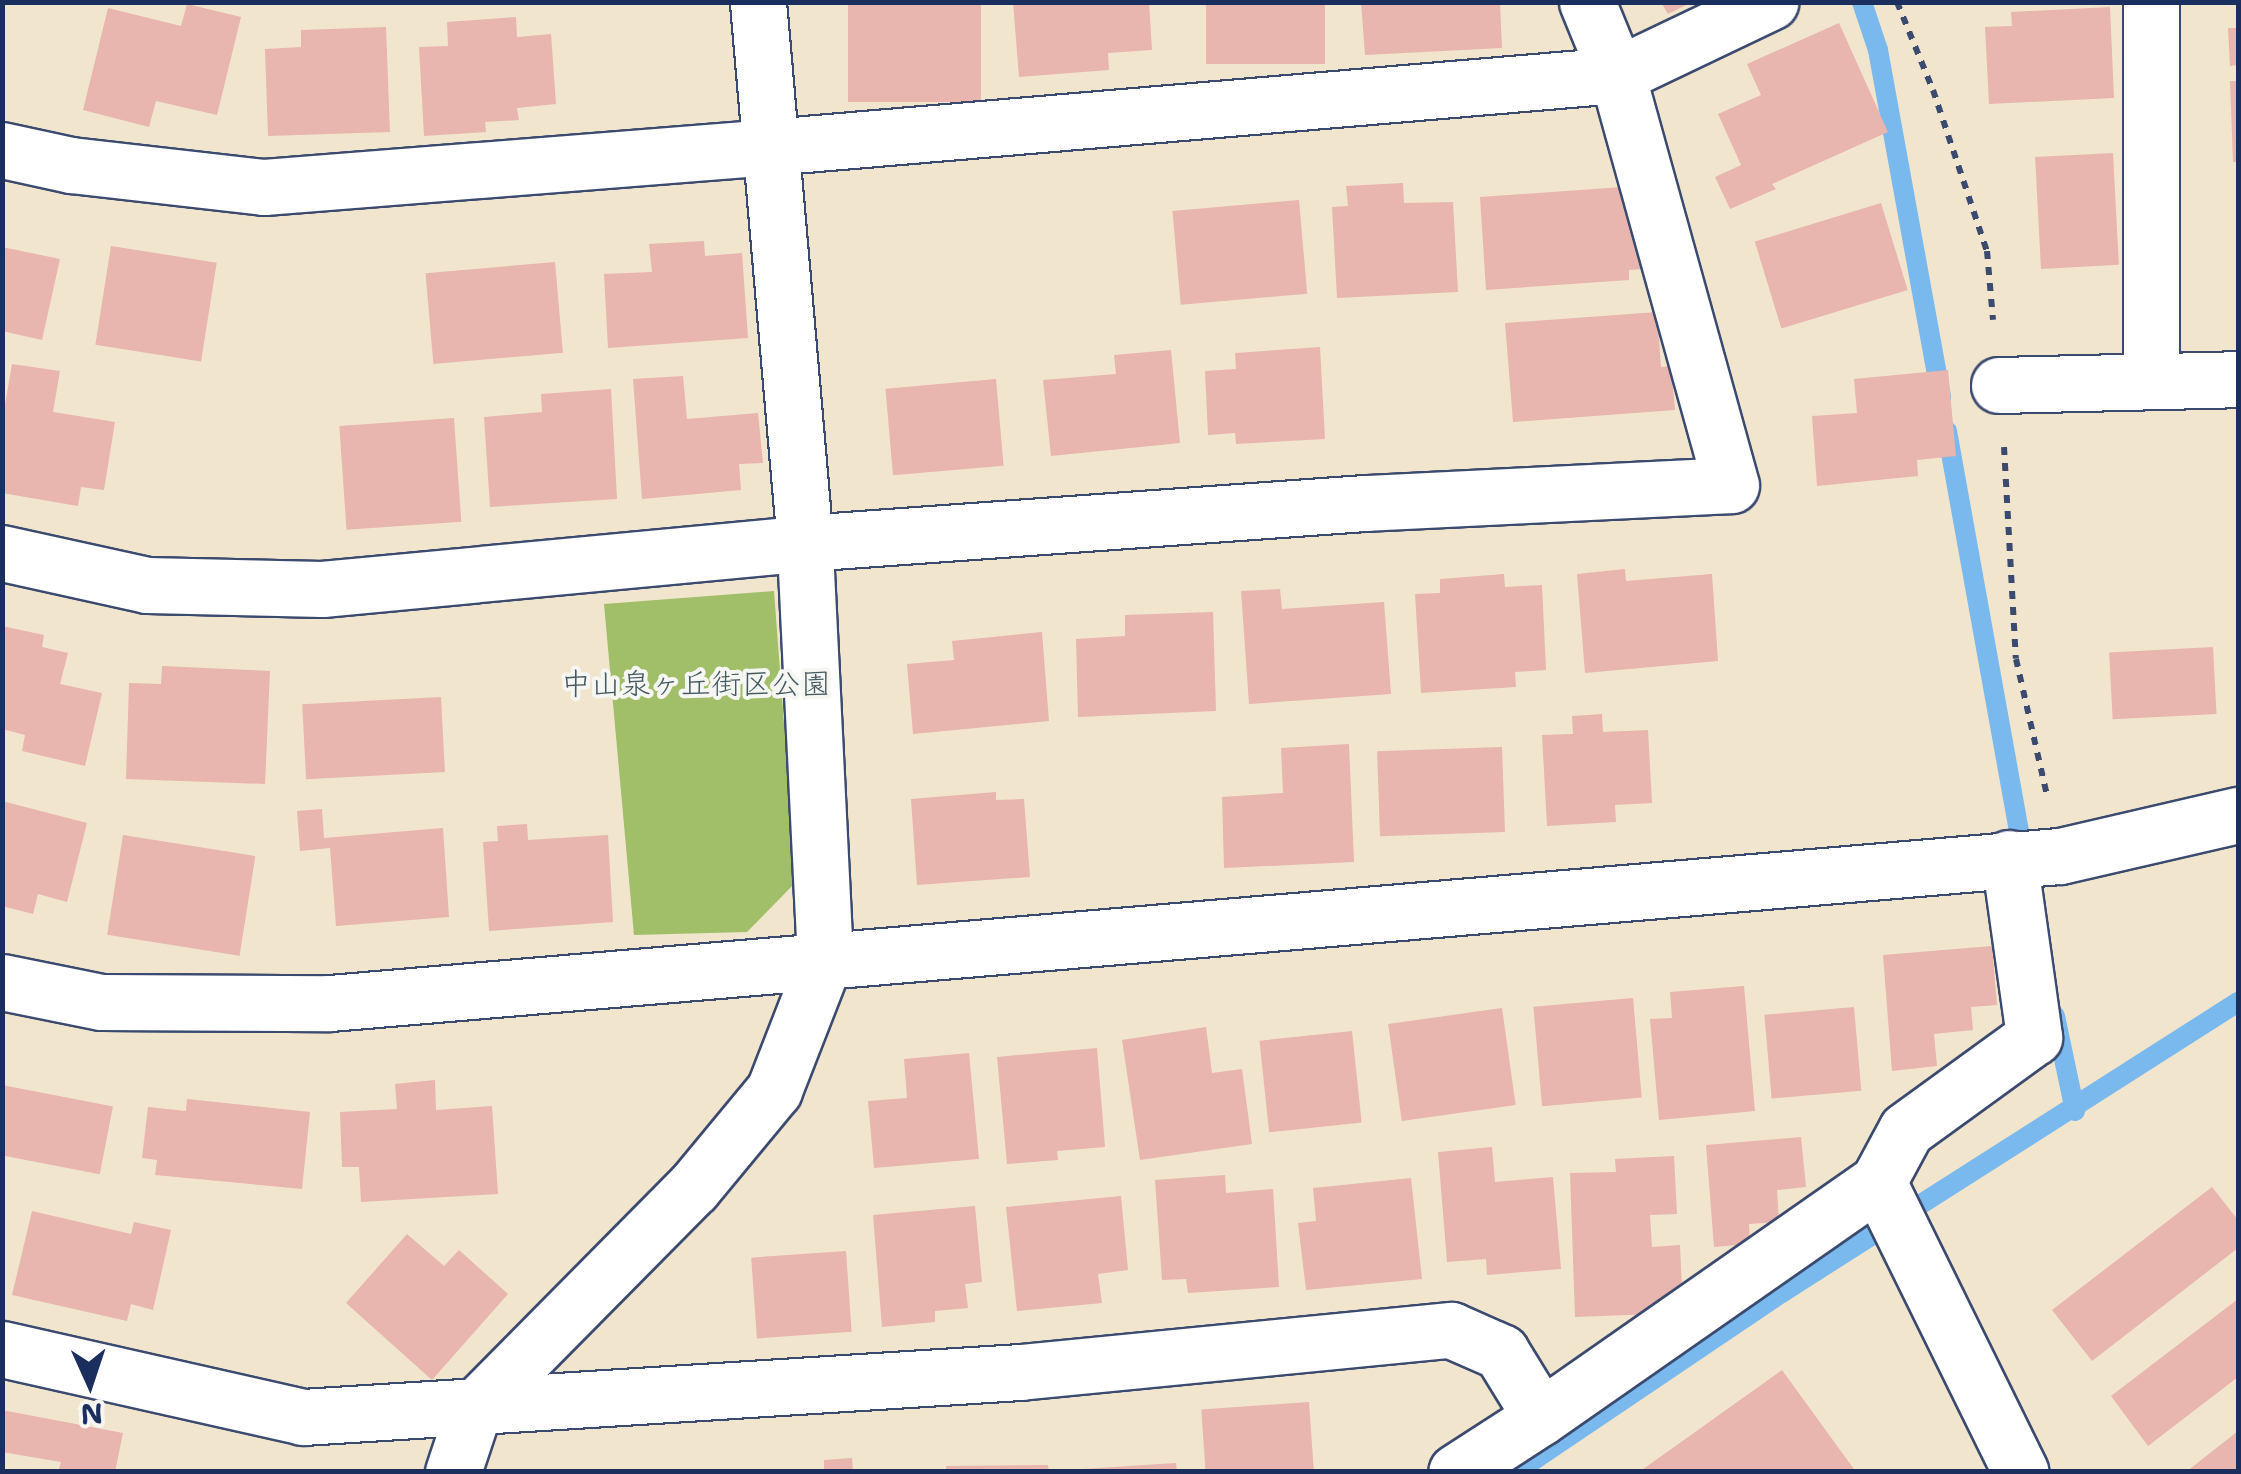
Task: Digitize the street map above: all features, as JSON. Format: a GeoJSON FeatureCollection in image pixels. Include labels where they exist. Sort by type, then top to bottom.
{"type":"FeatureCollection","features":[{"type":"Feature","properties":{"kind":"street"},"geometry":{"type":"LineString","coordinates":[[452,1472],[474,1409],[693,1188],[774,1090],[825,959],[804,543],[758,2]]}},
{"type":"Feature","properties":{"kind":"street"},"geometry":{"type":"LineString","coordinates":[[2,552],[147,586],[322,589],[804,543],[1365,503],[1731,485],[1616,74],[1587,2]]}},
{"type":"Feature","properties":{"kind":"street"},"geometry":{"type":"LineString","coordinates":[[2,150],[71,165],[264,186],[770,147],[1616,74],[1770,2]]}},
{"type":"Feature","properties":{"kind":"street"},"geometry":{"type":"LineString","coordinates":[[2151,2],[2151,380]]}},
{"type":"Feature","properties":{"kind":"street"},"geometry":{"type":"LineString","coordinates":[[1999,385],[2238,379]]}},
{"type":"Feature","properties":{"kind":"street"},"geometry":{"type":"LineString","coordinates":[[2,982],[101,1002],[330,1003],[2035,857],[2238,815]]}},
{"type":"Feature","properties":{"kind":"street"},"geometry":{"type":"LineString","coordinates":[[1456,1472],[1878,1182],[1906,1130],[2034,1036],[2035,857]]}},
{"type":"Feature","properties":{"kind":"street"},"geometry":{"type":"LineString","coordinates":[[1878,1182],[2021,1472]]}},
{"type":"Feature","properties":{"kind":"street"},"geometry":{"type":"LineString","coordinates":[[2,1350],[303,1417],[1020,1372],[1451,1330],[1502,1352],[1541,1416]]}},
{"type":"Feature","properties":{"kind":"green space","name":"中山泉ヶ丘街区公園"},"geometry":{"type":"Polygon","coordinates":[[[774,591],[796,882],[747,932],[634,935],[604,604],[774,591]]]}},
{"type":"Feature","properties":{"kind":"building"},"geometry":{"type":"Polygon","coordinates":[[[848,2],[981,2],[981,102],[848,102],[848,2]]]}},
{"type":"Feature","properties":{"kind":"building"},"geometry":{"type":"Polygon","coordinates":[[[1013,2],[1149,2],[1152,50],[1108,53],[1109,70],[1019,77],[1013,2]]]}},
{"type":"Feature","properties":{"kind":"building"},"geometry":{"type":"Polygon","coordinates":[[[1206,2],[1325,2],[1325,64],[1206,64],[1206,2]]]}},
{"type":"Feature","properties":{"kind":"building"},"geometry":{"type":"Polygon","coordinates":[[[1361,2],[1500,2],[1502,48],[1365,55],[1361,2]]]}},
{"type":"Feature","properties":{"kind":"building"},"geometry":{"type":"Polygon","coordinates":[[[1661,2],[1692,2],[1668,14],[1661,2]]]}},
{"type":"Feature","properties":{"kind":"building"},"geometry":{"type":"Polygon","coordinates":[[[187,4],[241,17],[217,115],[156,101],[149,127],[83,110],[108,8],[181,26],[187,4]]]}},
{"type":"Feature","properties":{"kind":"building"},"geometry":{"type":"Polygon","coordinates":[[[2110,7],[2114,98],[1989,104],[1985,27],[2012,26],[2011,12],[2110,7]]]}},
{"type":"Feature","properties":{"kind":"building"},"geometry":{"type":"Polygon","coordinates":[[[516,17],[517,37],[551,34],[556,104],[517,108],[519,120],[485,122],[486,132],[424,136],[419,47],[448,46],[447,22],[516,17]]]}},
{"type":"Feature","properties":{"kind":"building"},"geometry":{"type":"Polygon","coordinates":[[[1839,23],[1888,132],[1772,184],[1776,189],[1730,209],[1715,177],[1741,165],[1718,114],[1761,95],[1747,64],[1839,23]]]}},
{"type":"Feature","properties":{"kind":"building"},"geometry":{"type":"Polygon","coordinates":[[[386,27],[390,132],[268,136],[265,49],[301,47],[301,30],[386,27]]]}},
{"type":"Feature","properties":{"kind":"building"},"geometry":{"type":"Polygon","coordinates":[[[2228,28],[2238,28],[2238,65],[2230,66],[2228,28]]]}},
{"type":"Feature","properties":{"kind":"building"},"geometry":{"type":"Polygon","coordinates":[[[2230,81],[2238,81],[2238,162],[2233,162],[2230,81]]]}},
{"type":"Feature","properties":{"kind":"building"},"geometry":{"type":"Polygon","coordinates":[[[2113,153],[2119,265],[2041,269],[2035,157],[2113,153]]]}},
{"type":"Feature","properties":{"kind":"building"},"geometry":{"type":"Polygon","coordinates":[[[1403,183],[1404,203],[1453,202],[1458,292],[1337,298],[1332,207],[1348,206],[1346,186],[1403,183]]]}},
{"type":"Feature","properties":{"kind":"building"},"geometry":{"type":"Polygon","coordinates":[[[1622,187],[1623,206],[1638,205],[1643,269],[1629,270],[1629,280],[1486,290],[1480,197],[1622,187]]]}},
{"type":"Feature","properties":{"kind":"building"},"geometry":{"type":"Polygon","coordinates":[[[1299,200],[1307,294],[1181,305],[1172,211],[1299,200]]]}},
{"type":"Feature","properties":{"kind":"building"},"geometry":{"type":"Polygon","coordinates":[[[1881,203],[1908,290],[1781,329],[1755,242],[1881,203]]]}},
{"type":"Feature","properties":{"kind":"building"},"geometry":{"type":"Polygon","coordinates":[[[704,241],[705,256],[742,253],[748,338],[608,348],[604,274],[652,272],[649,244],[704,241]]]}},
{"type":"Feature","properties":{"kind":"building"},"geometry":{"type":"Polygon","coordinates":[[[111,246],[217,263],[201,362],[95,345],[111,246]]]}},
{"type":"Feature","properties":{"kind":"building"},"geometry":{"type":"Polygon","coordinates":[[[2,247],[60,259],[42,340],[2,331],[2,247]]]}},
{"type":"Feature","properties":{"kind":"building"},"geometry":{"type":"Polygon","coordinates":[[[555,262],[563,353],[433,364],[425,273],[555,262]]]}},
{"type":"Feature","properties":{"kind":"building"},"geometry":{"type":"Polygon","coordinates":[[[1657,312],[1661,367],[1671,366],[1675,410],[1513,422],[1505,323],[1657,312]]]}},
{"type":"Feature","properties":{"kind":"building"},"geometry":{"type":"Polygon","coordinates":[[[1320,347],[1325,439],[1236,444],[1235,433],[1208,435],[1205,371],[1236,369],[1235,353],[1320,347]]]}},
{"type":"Feature","properties":{"kind":"building"},"geometry":{"type":"Polygon","coordinates":[[[1171,350],[1180,443],[1051,456],[1043,380],[1116,374],[1114,355],[1171,350]]]}},
{"type":"Feature","properties":{"kind":"building"},"geometry":{"type":"Polygon","coordinates":[[[12,364],[60,371],[53,412],[115,422],[104,490],[81,487],[78,506],[2,493],[2,422],[12,364]]]}},
{"type":"Feature","properties":{"kind":"building"},"geometry":{"type":"Polygon","coordinates":[[[1948,370],[1956,456],[1917,460],[1918,476],[1817,486],[1812,416],[1857,413],[1854,379],[1948,370]]]}},
{"type":"Feature","properties":{"kind":"building"},"geometry":{"type":"Polygon","coordinates":[[[683,376],[687,419],[758,413],[763,463],[739,464],[741,490],[642,499],[633,379],[683,376]]]}},
{"type":"Feature","properties":{"kind":"building"},"geometry":{"type":"Polygon","coordinates":[[[996,379],[1004,466],[893,475],[885,389],[996,379]]]}},
{"type":"Feature","properties":{"kind":"building"},"geometry":{"type":"Polygon","coordinates":[[[611,389],[617,499],[490,507],[484,417],[542,412],[541,394],[611,389]]]}},
{"type":"Feature","properties":{"kind":"building"},"geometry":{"type":"Polygon","coordinates":[[[454,418],[461,522],[347,530],[339,426],[454,418]]]}},
{"type":"Feature","properties":{"kind":"building"},"geometry":{"type":"Polygon","coordinates":[[[1625,569],[1626,581],[1712,574],[1718,661],[1585,673],[1577,574],[1625,569]]]}},
{"type":"Feature","properties":{"kind":"building"},"geometry":{"type":"Polygon","coordinates":[[[1504,574],[1505,587],[1542,585],[1546,670],[1515,672],[1516,687],[1421,693],[1415,594],[1440,593],[1440,579],[1504,574]]]}},
{"type":"Feature","properties":{"kind":"building"},"geometry":{"type":"Polygon","coordinates":[[[1280,589],[1282,609],[1384,602],[1391,694],[1249,704],[1241,591],[1280,589]]]}},
{"type":"Feature","properties":{"kind":"building"},"geometry":{"type":"Polygon","coordinates":[[[1213,612],[1216,711],[1078,717],[1076,639],[1125,636],[1125,615],[1213,612]]]}},
{"type":"Feature","properties":{"kind":"building"},"geometry":{"type":"Polygon","coordinates":[[[2,626],[44,635],[42,647],[68,653],[60,684],[102,693],[85,766],[22,751],[25,735],[2,729],[2,626]]]}},
{"type":"Feature","properties":{"kind":"building"},"geometry":{"type":"Polygon","coordinates":[[[1042,632],[1049,721],[913,734],[907,664],[954,660],[952,641],[1042,632]]]}},
{"type":"Feature","properties":{"kind":"building"},"geometry":{"type":"Polygon","coordinates":[[[2213,647],[2217,714],[2113,719],[2109,652],[2213,647]]]}},
{"type":"Feature","properties":{"kind":"building"},"geometry":{"type":"Polygon","coordinates":[[[162,666],[270,671],[265,784],[126,779],[129,683],[161,684],[162,666]]]}},
{"type":"Feature","properties":{"kind":"building"},"geometry":{"type":"Polygon","coordinates":[[[441,697],[445,772],[306,779],[302,704],[441,697]]]}},
{"type":"Feature","properties":{"kind":"building"},"geometry":{"type":"Polygon","coordinates":[[[1602,714],[1603,732],[1648,730],[1652,803],[1615,805],[1616,822],[1547,826],[1542,735],[1573,734],[1572,716],[1602,714]]]}},
{"type":"Feature","properties":{"kind":"building"},"geometry":{"type":"Polygon","coordinates":[[[1349,744],[1354,862],[1224,868],[1222,797],[1283,793],[1281,748],[1349,744]]]}},
{"type":"Feature","properties":{"kind":"building"},"geometry":{"type":"Polygon","coordinates":[[[1502,747],[1505,832],[1380,836],[1377,751],[1502,747]]]}},
{"type":"Feature","properties":{"kind":"building"},"geometry":{"type":"Polygon","coordinates":[[[996,792],[996,800],[1024,799],[1030,877],[917,885],[911,799],[996,792]]]}},
{"type":"Feature","properties":{"kind":"building"},"geometry":{"type":"Polygon","coordinates":[[[2,801],[87,823],[67,902],[38,894],[33,914],[2,906],[2,801]]]}},
{"type":"Feature","properties":{"kind":"building"},"geometry":{"type":"Polygon","coordinates":[[[322,809],[324,838],[443,828],[449,917],[336,926],[330,848],[300,851],[297,811],[322,809]]]}},
{"type":"Feature","properties":{"kind":"building"},"geometry":{"type":"Polygon","coordinates":[[[527,824],[528,840],[608,835],[613,922],[489,931],[483,842],[498,841],[497,826],[527,824]]]}},
{"type":"Feature","properties":{"kind":"building"},"geometry":{"type":"Polygon","coordinates":[[[123,835],[255,856],[240,956],[107,935],[123,835]]]}},
{"type":"Feature","properties":{"kind":"building"},"geometry":{"type":"Polygon","coordinates":[[[1992,946],[1997,1005],[1971,1007],[1973,1030],[1934,1034],[1937,1066],[1892,1071],[1883,955],[1992,946]]]}},
{"type":"Feature","properties":{"kind":"building"},"geometry":{"type":"Polygon","coordinates":[[[1744,986],[1755,1111],[1659,1120],[1650,1019],[1672,1018],[1670,992],[1744,986]]]}},
{"type":"Feature","properties":{"kind":"building"},"geometry":{"type":"Polygon","coordinates":[[[1633,998],[1642,1098],[1542,1106],[1533,1007],[1633,998]]]}},
{"type":"Feature","properties":{"kind":"building"},"geometry":{"type":"Polygon","coordinates":[[[1854,1007],[1861,1091],[1772,1099],[1764,1015],[1854,1007]]]}},
{"type":"Feature","properties":{"kind":"building"},"geometry":{"type":"Polygon","coordinates":[[[1502,1008],[1516,1105],[1402,1121],[1388,1024],[1502,1008]]]}},
{"type":"Feature","properties":{"kind":"building"},"geometry":{"type":"Polygon","coordinates":[[[1206,1027],[1212,1073],[1242,1069],[1252,1144],[1140,1160],[1122,1040],[1206,1027]]]}},
{"type":"Feature","properties":{"kind":"building"},"geometry":{"type":"Polygon","coordinates":[[[1352,1031],[1362,1122],[1269,1132],[1260,1041],[1352,1031]]]}},
{"type":"Feature","properties":{"kind":"building"},"geometry":{"type":"Polygon","coordinates":[[[1097,1048],[1105,1147],[1057,1151],[1058,1160],[1007,1164],[997,1057],[1097,1048]]]}},
{"type":"Feature","properties":{"kind":"building"},"geometry":{"type":"Polygon","coordinates":[[[969,1053],[979,1159],[874,1168],[868,1101],[907,1098],[904,1059],[969,1053]]]}},
{"type":"Feature","properties":{"kind":"building"},"geometry":{"type":"Polygon","coordinates":[[[435,1080],[436,1110],[492,1106],[498,1194],[361,1202],[359,1167],[342,1167],[340,1112],[397,1109],[395,1084],[435,1080]]]}},
{"type":"Feature","properties":{"kind":"building"},"geometry":{"type":"Polygon","coordinates":[[[2,1085],[113,1107],[100,1174],[2,1155],[2,1085]]]}},
{"type":"Feature","properties":{"kind":"building"},"geometry":{"type":"Polygon","coordinates":[[[187,1099],[310,1112],[302,1189],[155,1175],[157,1160],[142,1158],[148,1107],[186,1111],[187,1099]]]}},
{"type":"Feature","properties":{"kind":"building"},"geometry":{"type":"Polygon","coordinates":[[[1801,1137],[1806,1187],[1777,1190],[1779,1222],[1749,1224],[1750,1244],[1714,1247],[1706,1145],[1801,1137]]]}},
{"type":"Feature","properties":{"kind":"building"},"geometry":{"type":"Polygon","coordinates":[[[1492,1147],[1495,1182],[1553,1177],[1561,1269],[1487,1275],[1486,1259],[1447,1262],[1438,1152],[1492,1147]]]}},
{"type":"Feature","properties":{"kind":"building"},"geometry":{"type":"Polygon","coordinates":[[[1674,1156],[1677,1214],[1650,1215],[1652,1247],[1680,1245],[1683,1313],[1575,1317],[1570,1173],[1616,1172],[1615,1159],[1674,1156]]]}},
{"type":"Feature","properties":{"kind":"building"},"geometry":{"type":"Polygon","coordinates":[[[1225,1175],[1226,1193],[1273,1189],[1279,1287],[1188,1293],[1186,1279],[1162,1280],[1155,1180],[1225,1175]]]}},
{"type":"Feature","properties":{"kind":"building"},"geometry":{"type":"Polygon","coordinates":[[[1411,1178],[1422,1279],[1306,1290],[1298,1223],[1316,1221],[1313,1188],[1411,1178]]]}},
{"type":"Feature","properties":{"kind":"building"},"geometry":{"type":"Polygon","coordinates":[[[2212,1187],[2238,1220],[2238,1248],[2092,1361],[2052,1310],[2212,1187]]]}},
{"type":"Feature","properties":{"kind":"building"},"geometry":{"type":"Polygon","coordinates":[[[1121,1196],[1128,1270],[1098,1274],[1102,1303],[1017,1311],[1006,1207],[1121,1196]]]}},
{"type":"Feature","properties":{"kind":"building"},"geometry":{"type":"Polygon","coordinates":[[[975,1206],[982,1282],[965,1284],[968,1308],[935,1311],[935,1322],[882,1327],[873,1215],[975,1206]]]}},
{"type":"Feature","properties":{"kind":"building"},"geometry":{"type":"Polygon","coordinates":[[[32,1211],[131,1234],[134,1222],[171,1230],[153,1310],[131,1304],[127,1321],[12,1295],[32,1211]]]}},
{"type":"Feature","properties":{"kind":"building"},"geometry":{"type":"Polygon","coordinates":[[[407,1234],[444,1266],[459,1250],[508,1294],[432,1380],[346,1303],[407,1234]]]}},
{"type":"Feature","properties":{"kind":"building"},"geometry":{"type":"Polygon","coordinates":[[[846,1251],[852,1332],[757,1338],[751,1258],[846,1251]]]}},
{"type":"Feature","properties":{"kind":"building"},"geometry":{"type":"Polygon","coordinates":[[[2238,1299],[2238,1377],[2148,1446],[2111,1396],[2238,1299]]]}},
{"type":"Feature","properties":{"kind":"building"},"geometry":{"type":"Polygon","coordinates":[[[1782,1370],[1856,1472],[1639,1472],[1782,1370]]]}},
{"type":"Feature","properties":{"kind":"building"},"geometry":{"type":"Polygon","coordinates":[[[1309,1402],[1314,1472],[1206,1472],[1201,1410],[1309,1402]]]}},
{"type":"Feature","properties":{"kind":"building"},"geometry":{"type":"Polygon","coordinates":[[[2,1410],[123,1433],[115,1472],[58,1472],[61,1462],[2,1452],[2,1410]]]}},
{"type":"Feature","properties":{"kind":"building"},"geometry":{"type":"Polygon","coordinates":[[[2238,1431],[2238,1472],[2186,1472],[2238,1431]]]}},
{"type":"Feature","properties":{"kind":"building"},"geometry":{"type":"Polygon","coordinates":[[[852,1458],[853,1472],[824,1472],[824,1460],[852,1458]]]}},
{"type":"Feature","properties":{"kind":"building"},"geometry":{"type":"Polygon","coordinates":[[[1176,1463],[1177,1472],[1083,1472],[1083,1469],[1176,1463]]]}},
{"type":"Feature","properties":{"kind":"building"},"geometry":{"type":"Polygon","coordinates":[[[1048,1465],[1049,1472],[946,1472],[946,1466],[1048,1465]]]}},
{"type":"Feature","properties":{"kind":"waterway"},"geometry":{"type":"LineString","coordinates":[[1862,2],[1878,50],[1941,397]]}},
{"type":"Feature","properties":{"kind":"waterway"},"geometry":{"type":"LineString","coordinates":[[1947,431],[2023,855]]}},
{"type":"Feature","properties":{"kind":"waterway"},"geometry":{"type":"LineString","coordinates":[[1516,1472],[1783,1292],[2238,1002]]}},
{"type":"Feature","properties":{"kind":"waterway"},"geometry":{"type":"LineString","coordinates":[[2055,1016],[2075,1111]]}}]}
